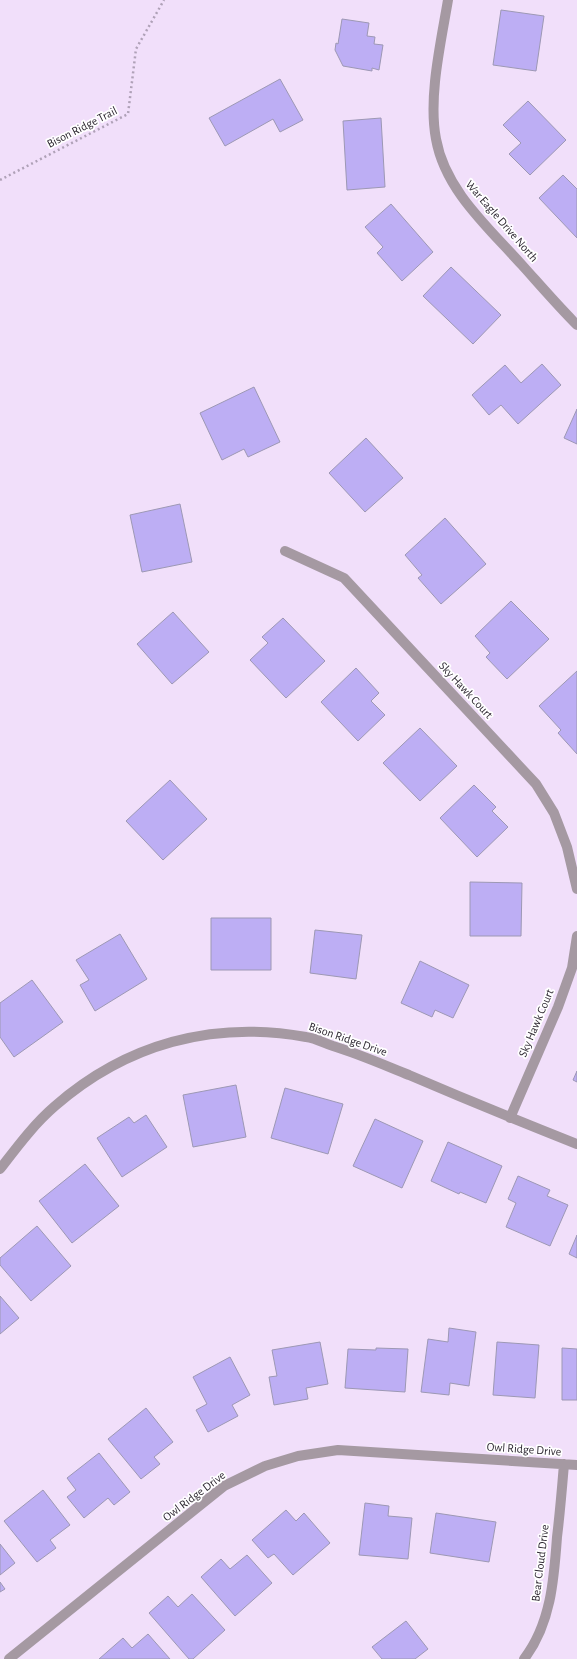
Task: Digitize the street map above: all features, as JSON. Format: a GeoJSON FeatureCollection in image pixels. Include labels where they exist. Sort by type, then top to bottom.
{"type":"FeatureCollection","features":[{"type":"Feature","properties":{"kind":"street","name":"War Eagle Drive North"},"geometry":{"type":"LineString","coordinates":[[448,0],[436,74],[434,106],[436,138],[444,169],[460,195],[477,215],[577,325]]}},
{"type":"Feature","properties":{"kind":"street","name":"Sky Hawk Court"},"geometry":{"type":"LineString","coordinates":[[285,551],[344,578],[536,784],[554,813],[567,847],[577,889]]}},
{"type":"Feature","properties":{"kind":"street","name":"Sky Hawk Court"},"geometry":{"type":"LineString","coordinates":[[510,1118],[558,1007],[572,968],[577,936]]}},
{"type":"Feature","properties":{"kind":"street","name":"Bison Ridge Drive"},"geometry":{"type":"LineString","coordinates":[[0,1169],[29,1132],[55,1106],[85,1082],[121,1060],[162,1043],[215,1032],[262,1032],[307,1037],[361,1055],[510,1118],[577,1144]]}},
{"type":"Feature","properties":{"kind":"street","name":"Owl Ridge Drive"},"geometry":{"type":"LineString","coordinates":[[9,1659],[224,1486],[265,1466],[298,1456],[338,1450],[577,1465]]}},
{"type":"Feature","properties":{"kind":"street","name":"Bear Cloud Drive"},"geometry":{"type":"LineString","coordinates":[[524,1659],[531,1650],[546,1619],[554,1579],[564,1464]]}},
{"type":"Feature","properties":{"kind":"path","name":"Bison Ridge Trail"},"geometry":{"type":"LineString","coordinates":[[0,180],[128,114],[136,48],[164,0]]}},
{"type":"Feature","properties":{"kind":"building"},"geometry":{"type":"Polygon","coordinates":[[[501,10],[544,16],[536,71],[493,65],[501,10]]]}},
{"type":"Feature","properties":{"kind":"building"},"geometry":{"type":"Polygon","coordinates":[[[342,19],[369,23],[367,36],[375,37],[374,44],[383,45],[379,70],[372,68],[372,71],[343,66],[335,50],[336,43],[338,44],[342,19]]]}},
{"type":"Feature","properties":{"kind":"building"},"geometry":{"type":"Polygon","coordinates":[[[280,79],[303,120],[280,132],[273,119],[225,146],[209,118],[280,79]]]}},
{"type":"Feature","properties":{"kind":"building"},"geometry":{"type":"Polygon","coordinates":[[[528,101],[566,140],[530,175],[509,154],[521,143],[503,125],[528,101]]]}},
{"type":"Feature","properties":{"kind":"building"},"geometry":{"type":"Polygon","coordinates":[[[381,118],[385,187],[347,190],[343,121],[381,118]]]}},
{"type":"Feature","properties":{"kind":"building"},"geometry":{"type":"Polygon","coordinates":[[[563,175],[577,189],[577,238],[539,198],[563,175]]]}},
{"type":"Feature","properties":{"kind":"building"},"geometry":{"type":"Polygon","coordinates":[[[391,204],[433,252],[402,281],[377,253],[383,247],[365,227],[391,204]]]}},
{"type":"Feature","properties":{"kind":"building"},"geometry":{"type":"Polygon","coordinates":[[[451,267],[501,315],[473,344],[423,296],[451,267]]]}},
{"type":"Feature","properties":{"kind":"building"},"geometry":{"type":"Polygon","coordinates":[[[542,364],[561,385],[518,424],[501,405],[489,415],[472,395],[505,365],[521,383],[542,364]]]}},
{"type":"Feature","properties":{"kind":"building"},"geometry":{"type":"Polygon","coordinates":[[[254,387],[280,442],[248,457],[244,449],[222,460],[200,413],[254,387]]]}},
{"type":"Feature","properties":{"kind":"building"},"geometry":{"type":"Polygon","coordinates":[[[577,409],[577,444],[564,438],[577,409]]]}},
{"type":"Feature","properties":{"kind":"building"},"geometry":{"type":"Polygon","coordinates":[[[366,438],[403,478],[365,512],[329,473],[366,438]]]}},
{"type":"Feature","properties":{"kind":"building"},"geometry":{"type":"Polygon","coordinates":[[[180,504],[192,562],[142,572],[130,515],[180,504]]]}},
{"type":"Feature","properties":{"kind":"building"},"geometry":{"type":"Polygon","coordinates":[[[445,518],[486,564],[441,604],[418,578],[422,575],[405,555],[445,518]]]}},
{"type":"Feature","properties":{"kind":"building"},"geometry":{"type":"Polygon","coordinates":[[[511,601],[549,639],[507,679],[486,657],[490,653],[475,636],[511,601]]]}},
{"type":"Feature","properties":{"kind":"building"},"geometry":{"type":"Polygon","coordinates":[[[173,612],[209,652],[172,684],[137,644],[173,612]]]}},
{"type":"Feature","properties":{"kind":"building"},"geometry":{"type":"Polygon","coordinates":[[[283,618],[325,661],[286,698],[250,660],[268,643],[262,637],[283,618]]]}},
{"type":"Feature","properties":{"kind":"building"},"geometry":{"type":"Polygon","coordinates":[[[356,668],[379,693],[371,701],[385,715],[358,741],[321,702],[356,668]]]}},
{"type":"Feature","properties":{"kind":"building"},"geometry":{"type":"Polygon","coordinates":[[[577,671],[577,754],[558,733],[561,730],[539,706],[577,671]]]}},
{"type":"Feature","properties":{"kind":"building"},"geometry":{"type":"Polygon","coordinates":[[[420,728],[457,766],[420,801],[383,763],[420,728]]]}},
{"type":"Feature","properties":{"kind":"building"},"geometry":{"type":"Polygon","coordinates":[[[170,780],[207,819],[163,860],[126,821],[170,780]]]}},
{"type":"Feature","properties":{"kind":"building"},"geometry":{"type":"Polygon","coordinates":[[[474,785],[496,807],[492,811],[508,827],[477,857],[440,818],[474,785]]]}},
{"type":"Feature","properties":{"kind":"building"},"geometry":{"type":"Polygon","coordinates":[[[470,882],[522,883],[521,936],[470,936],[470,882]]]}},
{"type":"Feature","properties":{"kind":"building"},"geometry":{"type":"Polygon","coordinates":[[[211,918],[271,918],[271,970],[211,970],[211,918]]]}},
{"type":"Feature","properties":{"kind":"building"},"geometry":{"type":"Polygon","coordinates":[[[315,930],[362,935],[356,979],[310,973],[315,930]]]}},
{"type":"Feature","properties":{"kind":"building"},"geometry":{"type":"Polygon","coordinates":[[[120,934],[147,979],[95,1011],[80,985],[89,980],[76,960],[120,934]]]}},
{"type":"Feature","properties":{"kind":"building"},"geometry":{"type":"Polygon","coordinates":[[[420,961],[469,985],[453,1018],[435,1010],[432,1017],[401,1003],[420,961]]]}},
{"type":"Feature","properties":{"kind":"building"},"geometry":{"type":"Polygon","coordinates":[[[32,980],[63,1022],[14,1057],[0,1037],[0,1003],[32,980]]]}},
{"type":"Feature","properties":{"kind":"building"},"geometry":{"type":"Polygon","coordinates":[[[577,1071],[577,1082],[573,1080],[577,1071]]]}},
{"type":"Feature","properties":{"kind":"building"},"geometry":{"type":"Polygon","coordinates":[[[236,1085],[246,1137],[193,1147],[183,1095],[236,1085]]]}},
{"type":"Feature","properties":{"kind":"building"},"geometry":{"type":"Polygon","coordinates":[[[285,1088],[343,1104],[328,1154],[271,1138],[285,1088]]]}},
{"type":"Feature","properties":{"kind":"building"},"geometry":{"type":"Polygon","coordinates":[[[146,1115],[167,1147],[122,1177],[97,1138],[129,1117],[134,1123],[146,1115]]]}},
{"type":"Feature","properties":{"kind":"building"},"geometry":{"type":"Polygon","coordinates":[[[375,1119],[423,1141],[402,1188],[353,1166],[375,1119]]]}},
{"type":"Feature","properties":{"kind":"building"},"geometry":{"type":"Polygon","coordinates":[[[448,1142],[502,1166],[486,1203],[460,1192],[459,1194],[431,1181],[448,1142]]]}},
{"type":"Feature","properties":{"kind":"building"},"geometry":{"type":"Polygon","coordinates":[[[85,1164],[119,1206],[72,1243],[39,1201],[85,1164]]]}},
{"type":"Feature","properties":{"kind":"building"},"geometry":{"type":"Polygon","coordinates":[[[518,1176],[550,1190],[547,1196],[568,1205],[550,1246],[506,1227],[516,1203],[508,1199],[518,1176]]]}},
{"type":"Feature","properties":{"kind":"building"},"geometry":{"type":"Polygon","coordinates":[[[37,1226],[71,1266],[31,1301],[0,1265],[0,1258],[37,1226]]]}},
{"type":"Feature","properties":{"kind":"building"},"geometry":{"type":"Polygon","coordinates":[[[577,1235],[577,1258],[569,1254],[577,1235]]]}},
{"type":"Feature","properties":{"kind":"building"},"geometry":{"type":"Polygon","coordinates":[[[0,1296],[19,1318],[0,1334],[0,1296]]]}},
{"type":"Feature","properties":{"kind":"building"},"geometry":{"type":"Polygon","coordinates":[[[449,1328],[476,1332],[469,1386],[450,1383],[449,1395],[421,1392],[428,1339],[448,1342],[449,1328]]]}},
{"type":"Feature","properties":{"kind":"building"},"geometry":{"type":"Polygon","coordinates":[[[320,1342],[328,1384],[306,1388],[308,1399],[274,1405],[269,1377],[277,1376],[272,1350],[320,1342]]]}},
{"type":"Feature","properties":{"kind":"building"},"geometry":{"type":"Polygon","coordinates":[[[497,1342],[539,1345],[535,1398],[493,1395],[497,1342]]]}},
{"type":"Feature","properties":{"kind":"building"},"geometry":{"type":"Polygon","coordinates":[[[376,1348],[408,1349],[405,1392],[345,1388],[348,1349],[376,1350],[376,1348]]]}},
{"type":"Feature","properties":{"kind":"building"},"geometry":{"type":"Polygon","coordinates":[[[562,1348],[577,1349],[577,1400],[562,1400],[562,1348]]]}},
{"type":"Feature","properties":{"kind":"building"},"geometry":{"type":"Polygon","coordinates":[[[230,1357],[250,1395],[232,1405],[238,1416],[208,1432],[196,1410],[207,1404],[193,1377],[230,1357]]]}},
{"type":"Feature","properties":{"kind":"building"},"geometry":{"type":"Polygon","coordinates":[[[146,1408],[173,1442],[154,1457],[160,1464],[141,1479],[108,1439],[146,1408]]]}},
{"type":"Feature","properties":{"kind":"building"},"geometry":{"type":"Polygon","coordinates":[[[99,1453],[130,1492],[114,1505],[108,1498],[84,1518],[67,1497],[76,1490],[67,1478],[99,1453]]]}},
{"type":"Feature","properties":{"kind":"building"},"geometry":{"type":"Polygon","coordinates":[[[43,1490],[70,1525],[50,1540],[56,1548],[37,1562],[4,1521],[43,1490]]]}},
{"type":"Feature","properties":{"kind":"building"},"geometry":{"type":"Polygon","coordinates":[[[365,1503],[389,1506],[388,1516],[412,1518],[408,1559],[359,1555],[365,1503]]]}},
{"type":"Feature","properties":{"kind":"building"},"geometry":{"type":"Polygon","coordinates":[[[286,1510],[296,1521],[304,1513],[330,1543],[293,1575],[274,1554],[268,1558],[252,1540],[286,1510]]]}},
{"type":"Feature","properties":{"kind":"building"},"geometry":{"type":"Polygon","coordinates":[[[436,1513],[496,1522],[489,1562],[430,1553],[436,1513]]]}},
{"type":"Feature","properties":{"kind":"building"},"geometry":{"type":"Polygon","coordinates":[[[0,1544],[15,1563],[0,1575],[0,1544]]]}},
{"type":"Feature","properties":{"kind":"building"},"geometry":{"type":"Polygon","coordinates":[[[247,1555],[272,1583],[235,1616],[201,1577],[221,1559],[230,1569],[247,1555]]]}},
{"type":"Feature","properties":{"kind":"building"},"geometry":{"type":"Polygon","coordinates":[[[0,1582],[5,1589],[0,1592],[0,1582]]]}},
{"type":"Feature","properties":{"kind":"building"},"geometry":{"type":"Polygon","coordinates":[[[192,1594],[225,1630],[193,1659],[189,1659],[149,1613],[168,1596],[178,1607],[192,1594]]]}},
{"type":"Feature","properties":{"kind":"building"},"geometry":{"type":"Polygon","coordinates":[[[406,1621],[428,1649],[415,1659],[382,1659],[372,1647],[406,1621]]]}},
{"type":"Feature","properties":{"kind":"building"},"geometry":{"type":"Polygon","coordinates":[[[148,1634],[170,1659],[99,1659],[123,1638],[132,1648],[148,1634]]]}}]}
